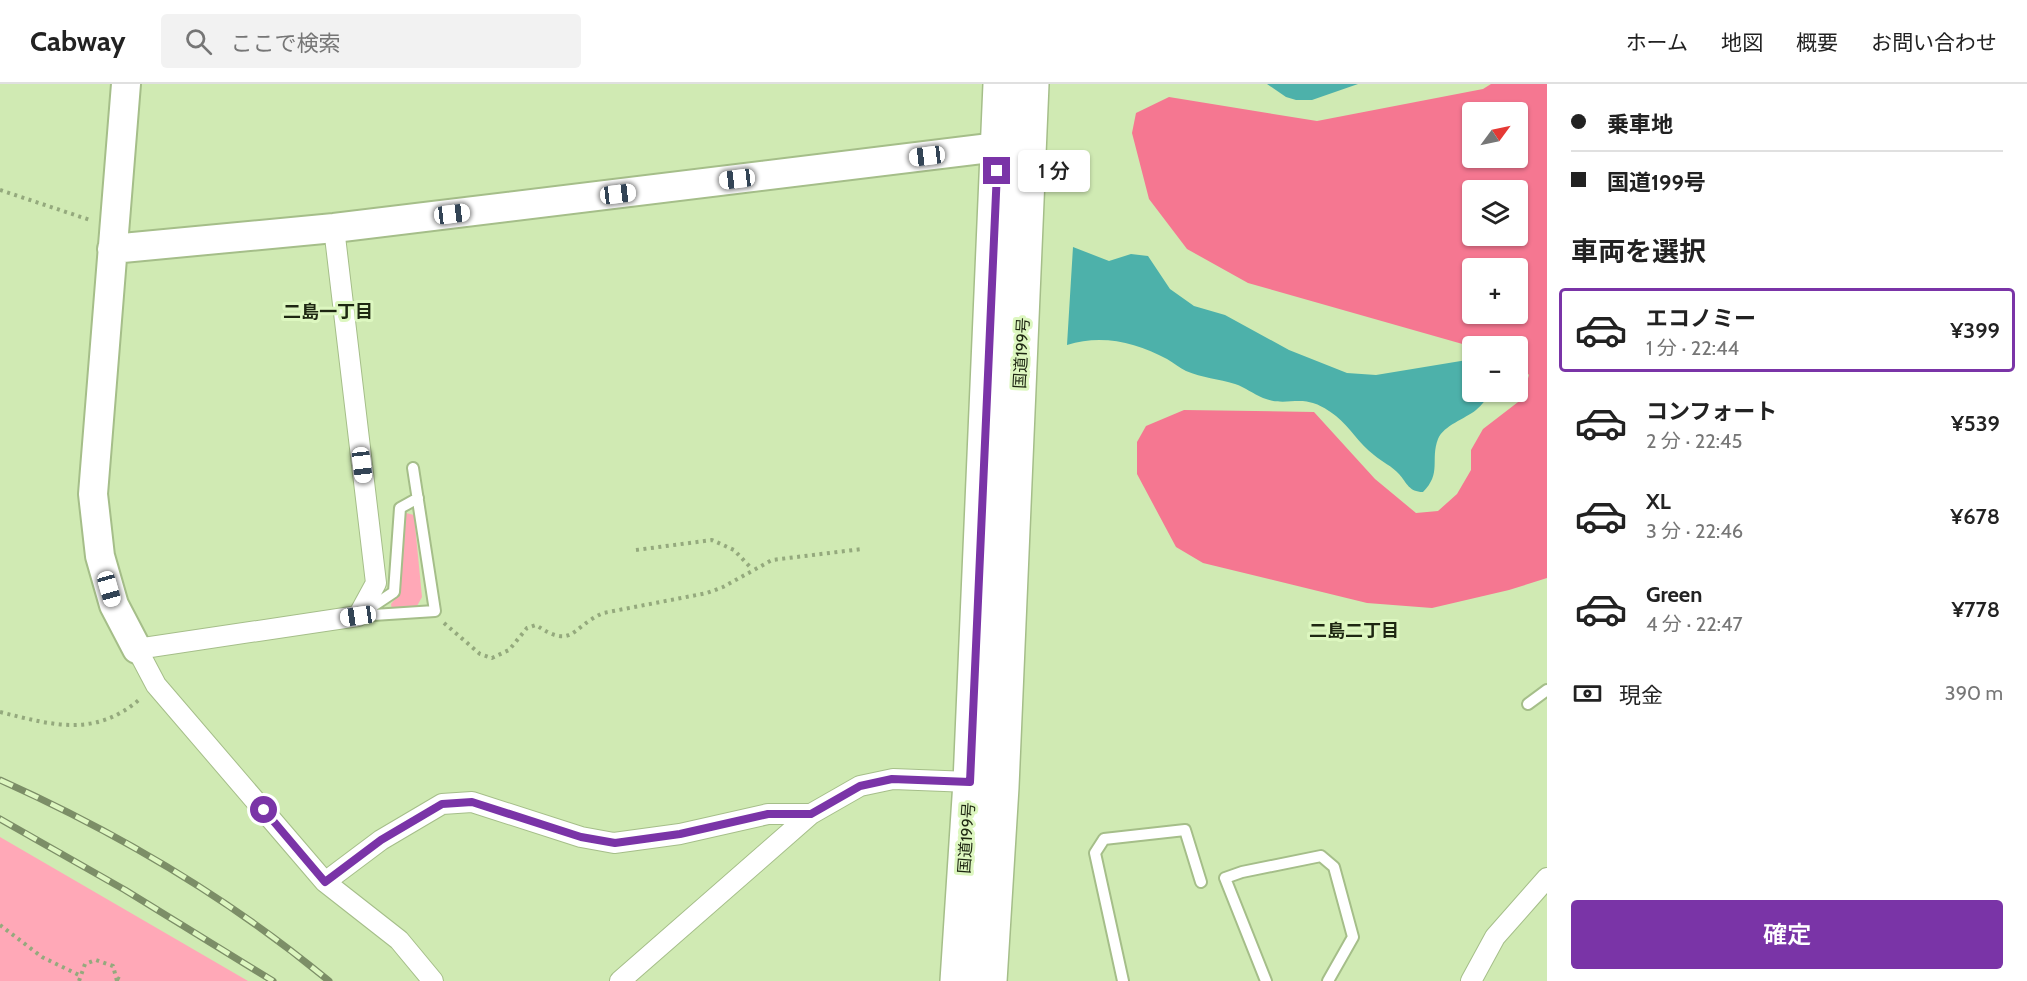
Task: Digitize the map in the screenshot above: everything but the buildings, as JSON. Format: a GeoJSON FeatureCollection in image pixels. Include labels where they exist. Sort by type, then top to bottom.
{"type":"FeatureCollection","features":[{"type":"Feature","properties":{"kind":"highway","name":"国道199号"},"geometry":{"type":"LineString","coordinates":[[957,981],[970,782],[1000,84]]}},
{"type":"Feature","properties":{"kind":"highway","name":"国道199号"},"geometry":{"type":"LineString","coordinates":[[990,981],[1002,775],[1032,84]]}},
{"type":"Feature","properties":{"kind":"street"},"geometry":{"type":"LineString","coordinates":[[126,84],[93,494],[100,556],[114,605],[156,685],[325,882],[399,940],[433,981]]}},
{"type":"Feature","properties":{"kind":"street"},"geometry":{"type":"LineString","coordinates":[[112,249],[334,228],[998,147],[1030,152]]}},
{"type":"Feature","properties":{"kind":"street"},"geometry":{"type":"LineString","coordinates":[[137,649],[358,616],[376,583],[334,228]]}},
{"type":"Feature","properties":{"kind":"street"},"geometry":{"type":"LineString","coordinates":[[620,981],[811,814],[860,786],[892,779],[970,782]]}},
{"type":"Feature","properties":{"kind":"street"},"geometry":{"type":"LineString","coordinates":[[325,882],[381,840],[442,804],[472,802],[581,837],[615,843],[680,834],[768,814],[811,814]]}},
{"type":"Feature","properties":{"kind":"street"},"geometry":{"type":"LineString","coordinates":[[1471,981],[1495,937],[1547,878]]}},
{"type":"Feature","properties":{"kind":"lane"},"geometry":{"type":"LineString","coordinates":[[358,616],[435,611],[413,468]]}},
{"type":"Feature","properties":{"kind":"lane"},"geometry":{"type":"LineString","coordinates":[[358,616],[394,592],[400,508],[417,498]]}},
{"type":"Feature","properties":{"kind":"lane"},"geometry":{"type":"LineString","coordinates":[[1528,704],[1547,690]]}},
{"type":"Feature","properties":{"kind":"lane"},"geometry":{"type":"LineString","coordinates":[[1123,981],[1095,853],[1104,839],[1185,830],[1201,882]]}},
{"type":"Feature","properties":{"kind":"lane"},"geometry":{"type":"LineString","coordinates":[[1266,981],[1225,878],[1242,872],[1321,856],[1334,867],[1353,937],[1328,981]]}},
{"type":"Feature","properties":{"kind":"path"},"geometry":{"type":"LineString","coordinates":[[0,190],[96,222]]}},
{"type":"Feature","properties":{"kind":"path"},"geometry":{"type":"LineString","coordinates":[[636,550],[712,540],[734,550],[753,570]]}},
{"type":"Feature","properties":{"kind":"path"},"geometry":{"type":"LineString","coordinates":[[435,611],[445,625],[480,654],[492,657],[509,650],[526,628],[536,625],[553,636],[561,638],[572,634],[587,620],[603,613],[707,593],[723,587],[772,560],[862,549]]}},
{"type":"Feature","properties":{"kind":"path"},"geometry":{"type":"LineString","coordinates":[[0,712],[53,726],[97,724],[127,710],[156,685]]}},
{"type":"Feature","properties":{"kind":"path"},"geometry":{"type":"LineString","coordinates":[[0,925],[42,957],[79,975]]}},
{"type":"Feature","properties":{"kind":"path"},"geometry":{"type":"LineString","coordinates":[[79,981],[79,975],[85,964],[96,960],[113,966],[117,980],[123,981]]}},
{"type":"Feature","properties":{"kind":"shaded area"},"geometry":{"type":"Polygon","coordinates":[[[1491,84],[1547,84],[1547,578],[1509,590],[1432,608],[1367,603],[1203,563],[1176,547],[1137,474],[1137,442],[1146,426],[1184,410],[1314,412],[1375,479],[1416,513],[1438,511],[1457,494],[1471,470],[1471,450],[1483,429],[1518,402],[1528,402],[1528,336],[1462,336],[1462,344],[1248,283],[1187,249],[1149,199],[1132,133],[1136,113],[1169,97],[1317,121],[1483,89],[1491,84]]]}},
{"type":"Feature","properties":{"kind":"shaded area"},"geometry":{"type":"Polygon","coordinates":[[[406,513],[414,515],[422,597],[417,606],[392,610],[391,604],[400,593],[406,513]]]}},
{"type":"Feature","properties":{"kind":"shaded area"},"geometry":{"type":"Polygon","coordinates":[[[0,837],[248,981],[0,981],[0,837]]]}},
{"type":"Feature","properties":{"kind":"water"},"geometry":{"type":"Polygon","coordinates":[[[1267,84],[1358,84],[1312,100],[1296,100],[1286,97],[1267,84]]]}},
{"type":"Feature","properties":{"kind":"water"},"geometry":{"type":"Polygon","coordinates":[[[1073,247],[1109,261],[1131,254],[1148,256],[1170,289],[1194,306],[1225,315],[1289,350],[1347,373],[1376,375],[1462,361],[1462,402],[1484,402],[1476,410],[1441,434],[1436,447],[1432,479],[1423,492],[1409,486],[1396,471],[1369,451],[1336,416],[1314,403],[1281,402],[1263,398],[1235,384],[1186,371],[1155,353],[1131,344],[1093,340],[1067,345],[1073,247]]]}},
{"type":"Feature","properties":{"kind":"railway"},"geometry":{"type":"LineString","coordinates":[[0,780],[87,822],[171,869],[252,922],[329,981]]}},
{"type":"Feature","properties":{"kind":"railway"},"geometry":{"type":"LineString","coordinates":[[0,819],[125,890],[273,981]]}},
{"type":"Feature","properties":{"kind":"district","name":"二島一丁目"},"geometry":{"type":"Point","coordinates":[328,312]}},
{"type":"Feature","properties":{"kind":"district","name":"二島二丁目"},"geometry":{"type":"Point","coordinates":[1354,631]}},
{"type":"Feature","properties":{"kind":"route"},"geometry":{"type":"LineString","coordinates":[[264,810],[325,882],[381,840],[442,804],[472,802],[581,837],[615,843],[680,834],[768,814],[811,814],[860,786],[892,779],[970,782],[997,171]]}}]}
